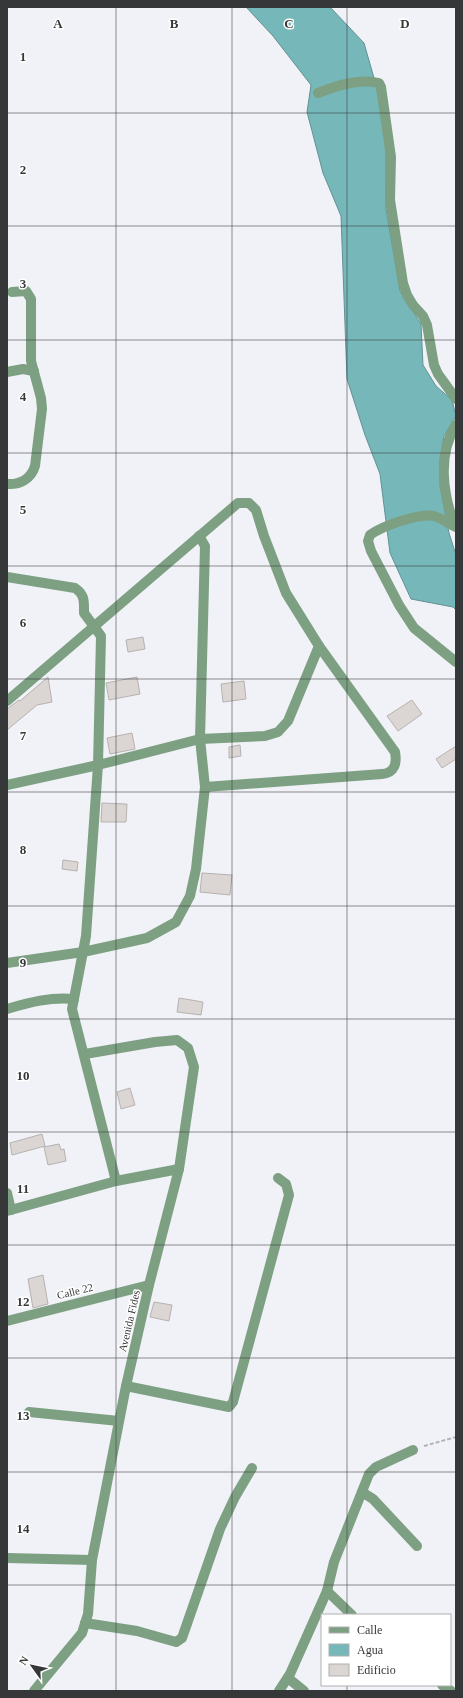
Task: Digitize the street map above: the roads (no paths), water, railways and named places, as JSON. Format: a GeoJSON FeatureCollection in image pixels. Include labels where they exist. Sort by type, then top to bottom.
{"type":"FeatureCollection","features":[{"type":"Feature","properties":{"kind":"street"},"geometry":{"type":"LineString","coordinates":[[318,93],[334,87],[371,81],[379,83],[381,87],[391,157],[390,200],[403,283],[407,295],[413,305],[423,316],[427,325],[434,365],[438,374],[456,399]]}},
{"type":"Feature","properties":{"kind":"street"},"geometry":{"type":"LineString","coordinates":[[7,484],[18,484],[29,478],[35,466],[42,409],[31,361],[31,299],[26,291],[12,292]]}},
{"type":"Feature","properties":{"kind":"street"},"geometry":{"type":"LineString","coordinates":[[7,372],[23,369],[34,371]]}},
{"type":"Feature","properties":{"kind":"street"},"geometry":{"type":"LineString","coordinates":[[456,426],[446,444],[444,473],[448,506],[456,526]]}},
{"type":"Feature","properties":{"kind":"street"},"geometry":{"type":"LineString","coordinates":[[7,701],[238,503],[249,502],[253,506],[286,593],[319,646],[395,752],[396,761],[394,769],[386,774],[205,787]]}},
{"type":"Feature","properties":{"kind":"street"},"geometry":{"type":"LineString","coordinates":[[456,526],[434,516],[422,515],[376,531],[370,535],[368,541],[371,551],[414,628],[456,662]]}},
{"type":"Feature","properties":{"kind":"street"},"geometry":{"type":"LineString","coordinates":[[7,963],[83,952],[147,938],[176,922],[190,896],[196,869],[205,787],[200,739],[205,546],[199,536]]}},
{"type":"Feature","properties":{"kind":"street"},"geometry":{"type":"LineString","coordinates":[[7,577],[75,588],[82,593],[85,599],[84,613],[101,636],[98,765],[86,936],[72,1008],[85,1054],[116,1181]]}},
{"type":"Feature","properties":{"kind":"street"},"geometry":{"type":"LineString","coordinates":[[7,786],[200,739],[265,736],[278,732],[288,721],[319,646]]}},
{"type":"Feature","properties":{"kind":"street"},"geometry":{"type":"LineString","coordinates":[[7,1009],[36,1000],[56,998],[74,999]]}},
{"type":"Feature","properties":{"kind":"street","name":"Avenida Fides"},"geometry":{"type":"LineString","coordinates":[[34,1691],[82,1633],[88,1614],[92,1560],[126,1386],[149,1285],[179,1169],[194,1067],[188,1048],[178,1040],[85,1054]]}},
{"type":"Feature","properties":{"kind":"street"},"geometry":{"type":"LineString","coordinates":[[7,1193],[9,1211],[116,1181],[179,1169]]}},
{"type":"Feature","properties":{"kind":"street"},"geometry":{"type":"LineString","coordinates":[[126,1386],[229,1407],[233,1402],[289,1194],[286,1184],[278,1178]]}},
{"type":"Feature","properties":{"kind":"street","name":"Calle 22"},"geometry":{"type":"LineString","coordinates":[[7,1321],[149,1285]]}},
{"type":"Feature","properties":{"kind":"street"},"geometry":{"type":"LineString","coordinates":[[29,1412],[120,1421]]}},
{"type":"Feature","properties":{"kind":"street"},"geometry":{"type":"LineString","coordinates":[[279,1691],[288,1678],[327,1591],[334,1562],[367,1479],[376,1467],[413,1450]]}},
{"type":"Feature","properties":{"kind":"street"},"geometry":{"type":"LineString","coordinates":[[85,1623],[137,1631],[176,1642],[182,1638],[220,1529],[235,1497],[252,1468]]}},
{"type":"Feature","properties":{"kind":"street"},"geometry":{"type":"LineString","coordinates":[[362,1492],[373,1499],[417,1546]]}},
{"type":"Feature","properties":{"kind":"street"},"geometry":{"type":"LineString","coordinates":[[7,1558],[92,1560]]}},
{"type":"Feature","properties":{"kind":"street"},"geometry":{"type":"LineString","coordinates":[[327,1591],[351,1614]]}},
{"type":"Feature","properties":{"kind":"street"},"geometry":{"type":"LineString","coordinates":[[288,1678],[304,1691]]}},
{"type":"Feature","properties":{"kind":"water"},"geometry":{"type":"Polygon","coordinates":[[[246,7],[330,7],[364,43],[376,85],[386,145],[386,209],[400,291],[421,324],[423,365],[436,386],[452,400],[456,416],[444,436],[440,460],[440,486],[449,533],[456,555],[456,610],[453,607],[411,599],[390,553],[380,474],[365,435],[347,379],[341,216],[323,173],[307,112],[311,85],[273,36],[246,7]]]}}]}
